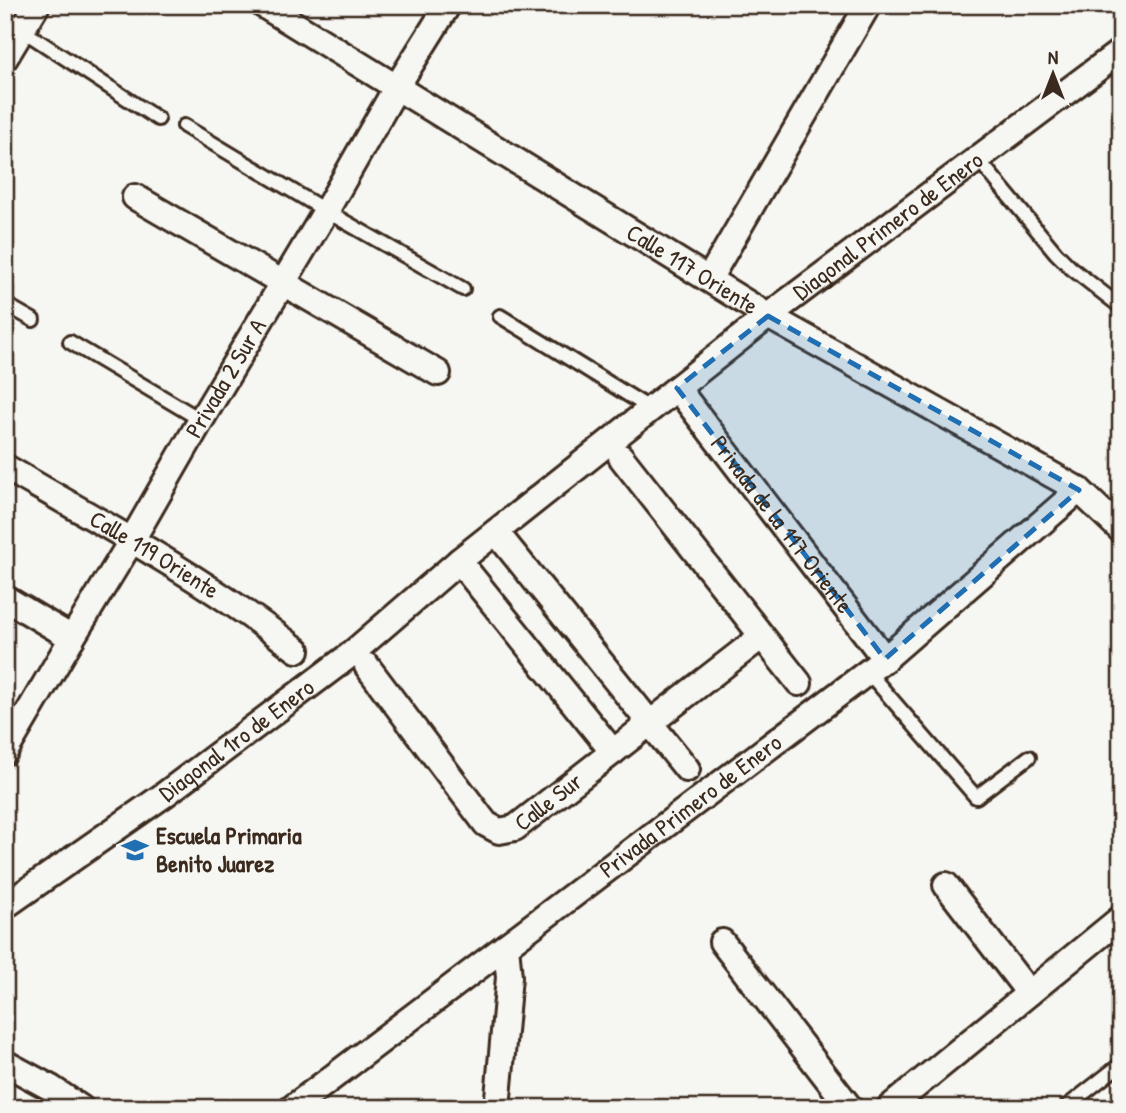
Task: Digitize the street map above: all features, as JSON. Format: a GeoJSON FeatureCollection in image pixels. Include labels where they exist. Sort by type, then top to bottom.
{"type":"FeatureCollection","features":[{"type":"Feature","properties":{"kind":"street"},"geometry":{"type":"LineString","coordinates":[[5,58],[37,5]]}},
{"type":"Feature","properties":{"kind":"street","name":"Calle 117 Oriente"},"geometry":{"type":"LineString","coordinates":[[263,5],[768,316],[1079,490],[1121,530]]}},
{"type":"Feature","properties":{"kind":"street","name":"Privada 2 Sur A"},"geometry":{"type":"LineString","coordinates":[[5,752],[447,5]]}},
{"type":"Feature","properties":{"kind":"street"},"geometry":{"type":"LineString","coordinates":[[709,279],[868,5]]}},
{"type":"Feature","properties":{"kind":"street","name":"Diagonal Primero de Enero"},"geometry":{"type":"LineString","coordinates":[[459,561],[768,316],[1121,51]]}},
{"type":"Feature","properties":{"kind":"street"},"geometry":{"type":"LineString","coordinates":[[135,197],[438,373]]}},
{"type":"Feature","properties":{"kind":"street","name":"Privada de la 117 Oriente"},"geometry":{"type":"LineString","coordinates":[[677,388],[877,665]]}},
{"type":"Feature","properties":{"kind":"street"},"geometry":{"type":"LineString","coordinates":[[621,457],[799,683]]}},
{"type":"Feature","properties":{"kind":"street","name":"Calle 119 Oriente"},"geometry":{"type":"LineString","coordinates":[[5,467],[132,540],[260,621],[297,650]]}},
{"type":"Feature","properties":{"kind":"street","name":"Privada Primero de Enero"},"geometry":{"type":"LineString","coordinates":[[292,1108],[877,665],[1079,490]]}},
{"type":"Feature","properties":{"kind":"street"},"geometry":{"type":"LineString","coordinates":[[496,532],[687,769]]}},
{"type":"Feature","properties":{"kind":"street"},"geometry":{"type":"LineString","coordinates":[[459,561],[613,752]]}},
{"type":"Feature","properties":{"kind":"street","name":"Diagonal 1ro de Enero"},"geometry":{"type":"LineString","coordinates":[[5,906],[164,795],[350,655],[459,561]]}},
{"type":"Feature","properties":{"kind":"street"},"geometry":{"type":"LineString","coordinates":[[5,598],[72,638]]}},
{"type":"Feature","properties":{"kind":"street","name":"Calle Sur"},"geometry":{"type":"LineString","coordinates":[[367,666],[486,824],[499,831],[515,828],[762,636]]}},
{"type":"Feature","properties":{"kind":"street"},"geometry":{"type":"LineString","coordinates":[[946,885],[1029,993]]}},
{"type":"Feature","properties":{"kind":"street"},"geometry":{"type":"LineString","coordinates":[[888,1108],[1121,918]]}},
{"type":"Feature","properties":{"kind":"street"},"geometry":{"type":"LineString","coordinates":[[722,942],[850,1108]]}},
{"type":"Feature","properties":{"kind":"street"},"geometry":{"type":"LineString","coordinates":[[497,1108],[509,977],[506,946]]}},
{"type":"Feature","properties":{"kind":"street"},"geometry":{"type":"LineString","coordinates":[[5,1063],[82,1108]]}},
{"type":"Feature","properties":{"kind":"lane"},"geometry":{"type":"LineString","coordinates":[[22,30],[158,120]]}},
{"type":"Feature","properties":{"kind":"lane"},"geometry":{"type":"LineString","coordinates":[[184,126],[463,289]]}},
{"type":"Feature","properties":{"kind":"lane"},"geometry":{"type":"LineString","coordinates":[[978,159],[1063,260],[1121,307]]}},
{"type":"Feature","properties":{"kind":"lane"},"geometry":{"type":"LineString","coordinates":[[5,304],[33,320]]}},
{"type":"Feature","properties":{"kind":"lane"},"geometry":{"type":"LineString","coordinates":[[500,316],[651,409]]}},
{"type":"Feature","properties":{"kind":"lane"},"geometry":{"type":"LineString","coordinates":[[70,342],[201,420]]}},
{"type":"Feature","properties":{"kind":"lane"},"geometry":{"type":"LineString","coordinates":[[877,665],[976,797],[1029,757]]}},
{"type":"Feature","properties":{"kind":"lane"},"geometry":{"type":"LineString","coordinates":[[1065,1108],[1121,1064]]}},
{"type":"Feature","properties":{"kind":"highlighted area"},"geometry":{"type":"Polygon","coordinates":[[[768,316],[1079,490],[885,659],[677,388],[768,316]]]}},
{"type":"Feature","properties":{"kind":"place","name":"Escuela Primaria Benito Juarez"},"geometry":{"type":"Point","coordinates":[135,850]}}]}
